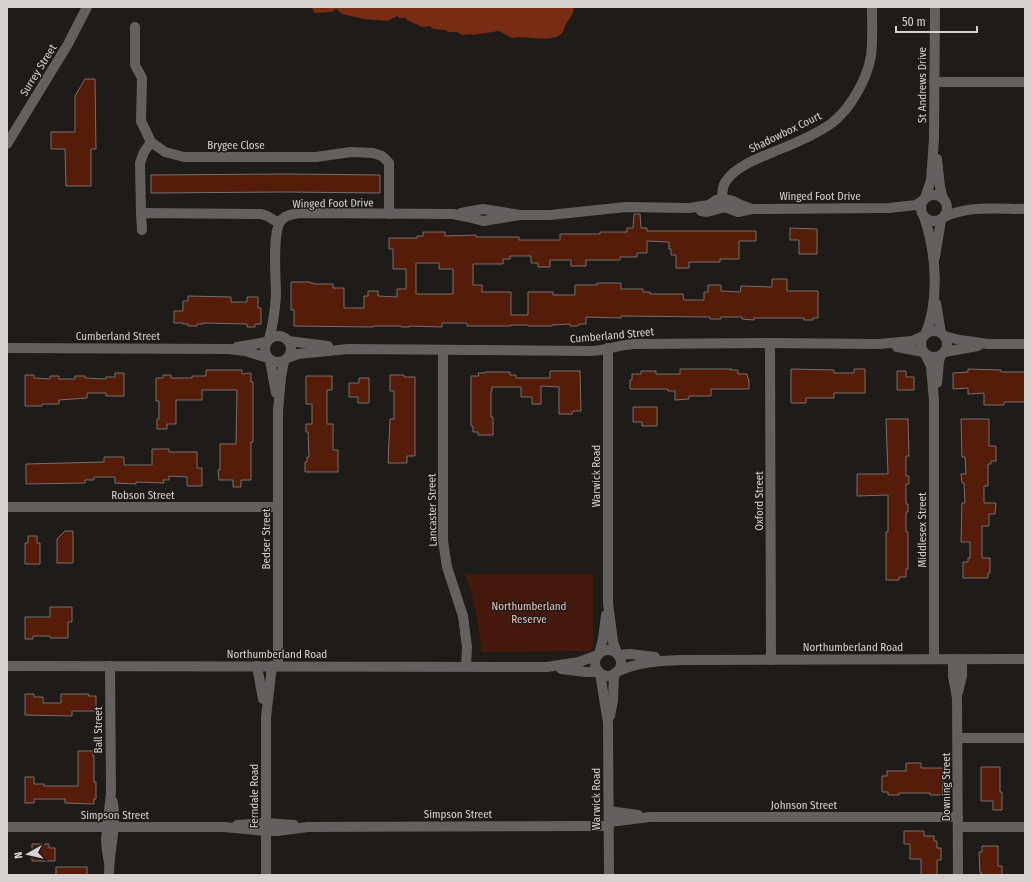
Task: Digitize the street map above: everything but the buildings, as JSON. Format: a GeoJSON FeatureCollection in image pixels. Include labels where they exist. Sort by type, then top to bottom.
{"type":"FeatureCollection","features":[{"type":"Feature","properties":{"kind":"street","name":"Surrey Street"},"geometry":{"type":"LineString","coordinates":[[7,144],[68,44],[87,7]]}},
{"type":"Feature","properties":{"kind":"street","name":"Shadowbox Court"},"geometry":{"type":"LineString","coordinates":[[722,203],[725,182],[740,169],[758,158],[817,132],[833,122],[846,108],[858,92],[871,56],[872,7]]}},
{"type":"Feature","properties":{"kind":"street","name":"St Andrews Drive"},"geometry":{"type":"LineString","coordinates":[[924,200],[931,180],[934,139],[935,7]]}},
{"type":"Feature","properties":{"kind":"street"},"geometry":{"type":"LineString","coordinates":[[135,27],[135,65],[142,78],[142,121],[151,142],[144,152],[140,163],[142,230]]}},
{"type":"Feature","properties":{"kind":"street"},"geometry":{"type":"LineString","coordinates":[[934,82],[1025,82]]}},
{"type":"Feature","properties":{"kind":"street","name":"St Andrews Drive"},"geometry":{"type":"LineString","coordinates":[[934,139],[940,187],[944,200]]}},
{"type":"Feature","properties":{"kind":"street","name":"Brygee Close"},"geometry":{"type":"LineString","coordinates":[[151,142],[165,152],[184,156],[316,157],[351,152],[373,153],[382,156],[389,163],[390,214]]}},
{"type":"Feature","properties":{"kind":"street"},"geometry":{"type":"LineString","coordinates":[[973,209],[959,206],[944,200],[937,195],[933,195],[924,200],[921,210],[930,237],[934,265],[934,291],[930,322],[921,344],[924,353],[931,357],[943,353],[988,344]]}},
{"type":"Feature","properties":{"kind":"street","name":"Winged Foot Drive"},"geometry":{"type":"LineString","coordinates":[[279,223],[289,215],[299,213],[453,214],[483,209],[520,215],[558,215],[626,207],[689,208],[709,205],[716,200],[722,203],[733,201],[752,209],[889,208],[916,205],[924,200]]}},
{"type":"Feature","properties":{"kind":"street"},"geometry":{"type":"LineString","coordinates":[[934,265],[943,218],[947,208],[944,200]]}},
{"type":"Feature","properties":{"kind":"street","name":"Winged Foot Drive"},"geometry":{"type":"LineString","coordinates":[[889,208],[913,212],[924,217]]}},
{"type":"Feature","properties":{"kind":"street"},"geometry":{"type":"LineString","coordinates":[[924,217],[932,221],[953,213],[973,209],[1025,209]]}},
{"type":"Feature","properties":{"kind":"street"},"geometry":{"type":"LineString","coordinates":[[142,213],[261,214],[279,223],[276,237],[276,297],[273,327],[264,350],[269,359],[277,362],[286,359],[291,350],[280,327],[276,297]]}},
{"type":"Feature","properties":{"kind":"street"},"geometry":{"type":"LineString","coordinates":[[934,291],[942,334],[947,344],[943,353]]}},
{"type":"Feature","properties":{"kind":"street"},"geometry":{"type":"LineString","coordinates":[[924,335],[932,331],[960,340],[988,344],[1025,344]]}},
{"type":"Feature","properties":{"kind":"street","name":"Cumberland Street"},"geometry":{"type":"LineString","coordinates":[[286,359],[298,354],[348,349],[443,351],[597,351],[616,346],[634,344],[879,344],[912,341],[924,335]]}},
{"type":"Feature","properties":{"kind":"street"},"geometry":{"type":"LineString","coordinates":[[268,340],[276,336],[286,339]]}},
{"type":"Feature","properties":{"kind":"street","name":"Cumberland Street"},"geometry":{"type":"LineString","coordinates":[[286,339],[348,349]]}},
{"type":"Feature","properties":{"kind":"street","name":"Cumberland Street"},"geometry":{"type":"LineString","coordinates":[[229,349],[268,340]]}},
{"type":"Feature","properties":{"kind":"street","name":"Oxford Street"},"geometry":{"type":"LineString","coordinates":[[770,343],[771,660]]}},
{"type":"Feature","properties":{"kind":"street","name":"Cumberland Street"},"geometry":{"type":"LineString","coordinates":[[879,344],[906,348],[924,353]]}},
{"type":"Feature","properties":{"kind":"street","name":"Cumberland Street"},"geometry":{"type":"LineString","coordinates":[[7,348],[229,349],[245,351],[269,359]]}},
{"type":"Feature","properties":{"kind":"street","name":"Warwick Road"},"geometry":{"type":"LineString","coordinates":[[608,348],[608,603],[613,642],[617,654]]}},
{"type":"Feature","properties":{"kind":"street","name":"Lancaster Street"},"geometry":{"type":"LineString","coordinates":[[443,351],[443,542],[447,567],[463,616],[467,647],[466,666]]}},
{"type":"Feature","properties":{"kind":"street","name":"Middlesex Street"},"geometry":{"type":"LineString","coordinates":[[924,353],[931,366],[934,401],[934,659]]}},
{"type":"Feature","properties":{"kind":"street","name":"Middlesex Street"},"geometry":{"type":"LineString","coordinates":[[934,401],[939,361],[943,353]]}},
{"type":"Feature","properties":{"kind":"street","name":"Bedser Street"},"geometry":{"type":"LineString","coordinates":[[269,359],[278,411]]}},
{"type":"Feature","properties":{"kind":"street","name":"Bedser Street"},"geometry":{"type":"LineString","coordinates":[[275,666],[278,411],[281,377],[286,359]]}},
{"type":"Feature","properties":{"kind":"street","name":"Robson Street"},"geometry":{"type":"LineString","coordinates":[[7,507],[278,507]]}},
{"type":"Feature","properties":{"kind":"street","name":"Warwick Road"},"geometry":{"type":"LineString","coordinates":[[599,654],[603,639],[608,603]]}},
{"type":"Feature","properties":{"kind":"street"},"geometry":{"type":"LineString","coordinates":[[606,650],[613,651],[617,654],[621,662],[619,670],[615,673],[607,675],[600,672],[597,669],[595,662],[599,654],[606,650]]}},
{"type":"Feature","properties":{"kind":"street","name":"Northumberland Road"},"geometry":{"type":"LineString","coordinates":[[547,667],[580,662],[599,654]]}},
{"type":"Feature","properties":{"kind":"street","name":"Northumberland Road"},"geometry":{"type":"LineString","coordinates":[[617,654],[630,654],[681,660]]}},
{"type":"Feature","properties":{"kind":"street","name":"Downing Street"},"geometry":{"type":"LineString","coordinates":[[957,659],[962,676],[957,698],[958,875]]}},
{"type":"Feature","properties":{"kind":"street","name":"Northumberland Road"},"geometry":{"type":"LineString","coordinates":[[615,673],[630,666],[647,662],[681,660],[1025,659]]}},
{"type":"Feature","properties":{"kind":"street","name":"Northumberland Road"},"geometry":{"type":"LineString","coordinates":[[7,666],[466,666],[547,667],[586,672],[600,672]]}},
{"type":"Feature","properties":{"kind":"street","name":"Ball Street"},"geometry":{"type":"LineString","coordinates":[[109,875],[111,827],[115,815],[111,793],[110,666]]}},
{"type":"Feature","properties":{"kind":"street","name":"Ferndale Road"},"geometry":{"type":"LineString","coordinates":[[257,666],[266,717]]}},
{"type":"Feature","properties":{"kind":"street","name":"Ferndale Road"},"geometry":{"type":"LineString","coordinates":[[266,875],[266,717],[275,666]]}},
{"type":"Feature","properties":{"kind":"street","name":"Warwick Road"},"geometry":{"type":"LineString","coordinates":[[600,672],[608,723],[609,875]]}},
{"type":"Feature","properties":{"kind":"street","name":"Warwick Road"},"geometry":{"type":"LineString","coordinates":[[608,723],[613,700],[615,673]]}},
{"type":"Feature","properties":{"kind":"street"},"geometry":{"type":"LineString","coordinates":[[958,738],[1025,738]]}},
{"type":"Feature","properties":{"kind":"street","name":"Johnson Street"},"geometry":{"type":"LineString","coordinates":[[609,811],[650,817],[958,822],[1025,827]]}},
{"type":"Feature","properties":{"kind":"street","name":"Johnson Street"},"geometry":{"type":"LineString","coordinates":[[608,824],[650,817]]}},
{"type":"Feature","properties":{"kind":"street","name":"Simpson Street"},"geometry":{"type":"LineString","coordinates":[[7,827],[224,827],[250,830],[266,827],[277,831],[308,827],[608,824]]}},
{"type":"Feature","properties":{"kind":"green space","name":"Northumberland Reserve"},"geometry":{"type":"Polygon","coordinates":[[[465,574],[593,574],[593,647],[590,651],[481,652],[476,612],[465,574]]]}},
{"type":"Feature","properties":{"kind":"shaded area"},"geometry":{"type":"Polygon","coordinates":[[[311,7],[574,7],[572,16],[562,33],[557,37],[512,38],[499,31],[462,35],[457,32],[433,29],[430,26],[422,27],[407,20],[406,18],[399,18],[398,16],[387,21],[364,19],[342,14],[336,9],[332,12],[315,13],[311,7]]]}}]}
